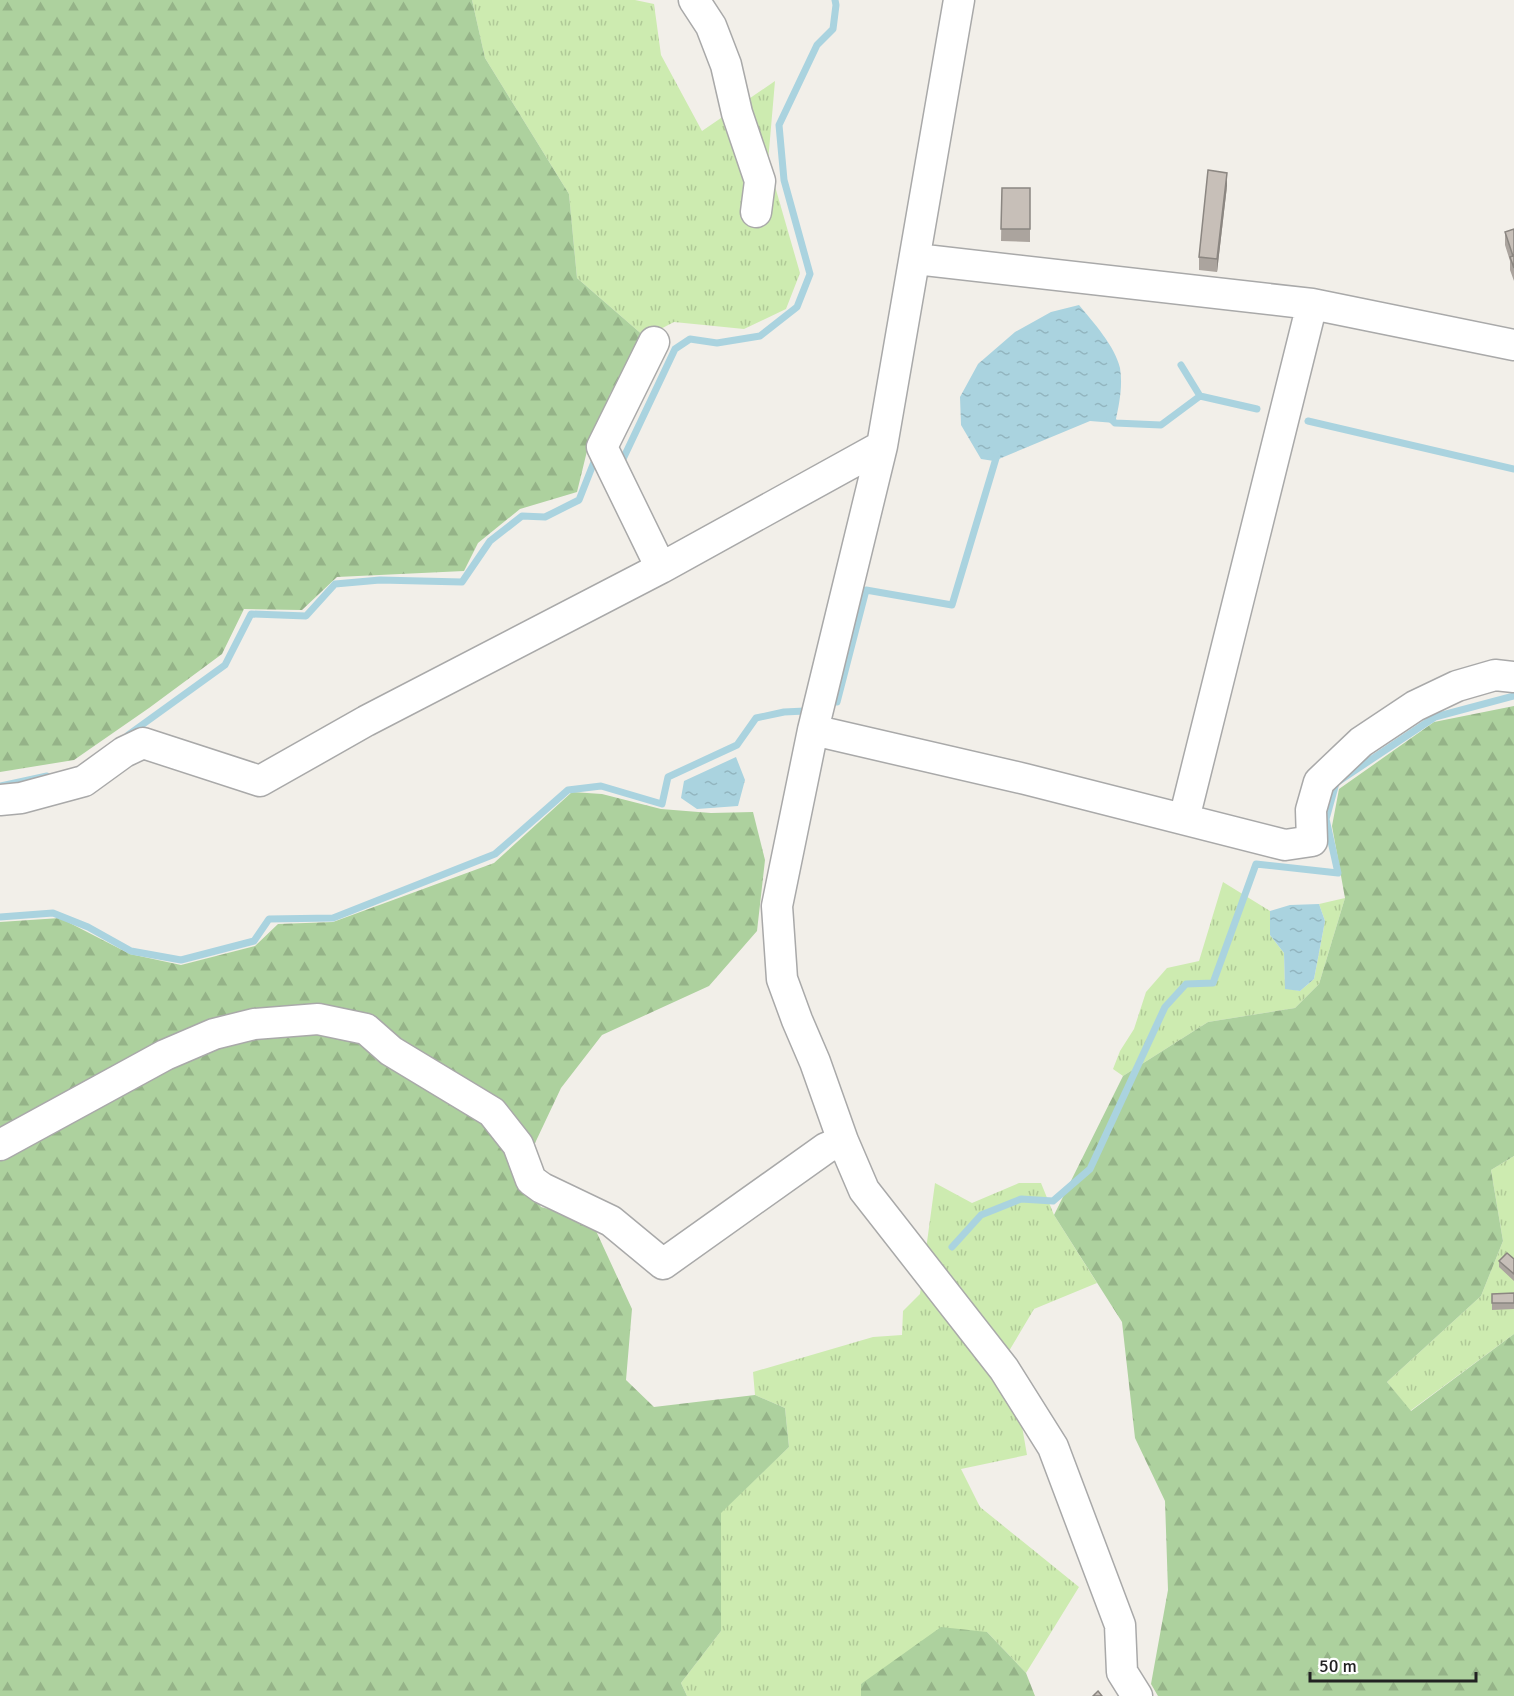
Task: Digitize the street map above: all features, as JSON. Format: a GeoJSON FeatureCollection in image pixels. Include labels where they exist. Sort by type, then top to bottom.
{"type":"FeatureCollection","features":[{"type":"Feature","properties":{"kind":"street"},"geometry":{"type":"LineString","coordinates":[[694,0],[711,26],[726,65],[737,113],[760,182],[756,212]]}},
{"type":"Feature","properties":{"kind":"street"},"geometry":{"type":"LineString","coordinates":[[959,0],[882,446],[813,730],[777,906],[782,979],[843,1141],[864,1190],[1004,1369],[1053,1447],[1087,1532],[1120,1625],[1122,1672],[1137,1696]]}},
{"type":"Feature","properties":{"kind":"street"},"geometry":{"type":"LineString","coordinates":[[916,259],[1312,304],[1514,345]]}},
{"type":"Feature","properties":{"kind":"street"},"geometry":{"type":"LineString","coordinates":[[1184,819],[1312,304]]}},
{"type":"Feature","properties":{"kind":"street"},"geometry":{"type":"LineString","coordinates":[[654,342],[602,447],[661,568]]}},
{"type":"Feature","properties":{"kind":"street"},"geometry":{"type":"LineString","coordinates":[[0,800],[21,798],[84,781],[124,752],[143,743],[260,781],[366,721],[661,568],[882,446]]}},
{"type":"Feature","properties":{"kind":"street"},"geometry":{"type":"LineString","coordinates":[[813,730],[1285,845],[1312,842],[1311,810],[1319,782],[1361,742],[1415,706],[1457,686],[1495,675],[1514,677]]}},
{"type":"Feature","properties":{"kind":"street"},"geometry":{"type":"LineString","coordinates":[[0,1145],[165,1055],[214,1034],[254,1024],[318,1019],[366,1029],[391,1051],[492,1112],[518,1145],[531,1179],[542,1188],[611,1221],[663,1264],[826,1148],[843,1141]]}},
{"type":"Feature","properties":{"kind":"green space"},"geometry":{"type":"Polygon","coordinates":[[[0,0],[472,0],[485,58],[569,194],[577,278],[645,337],[610,394],[587,451],[577,492],[520,509],[478,543],[464,571],[337,577],[302,610],[244,609],[222,654],[74,760],[0,772],[0,0]]]}},
{"type":"Feature","properties":{"kind":"green space"},"geometry":{"type":"Polygon","coordinates":[[[472,0],[635,0],[654,4],[661,55],[702,131],[775,81],[768,162],[800,273],[786,309],[744,329],[674,322],[645,337],[577,278],[569,194],[485,58],[472,0]]]}},
{"type":"Feature","properties":{"kind":"green space"},"geometry":{"type":"Polygon","coordinates":[[[1514,706],[1514,1156],[1491,1170],[1503,1241],[1481,1296],[1387,1382],[1411,1411],[1514,1334],[1514,1696],[1158,1696],[1151,1684],[1168,1590],[1165,1501],[1135,1438],[1122,1322],[1054,1215],[1123,1076],[1208,1022],[1295,1008],[1319,984],[1345,898],[1332,826],[1339,789],[1434,722],[1514,706]]]}},
{"type":"Feature","properties":{"kind":"green space"},"geometry":{"type":"Polygon","coordinates":[[[572,792],[602,794],[661,809],[711,813],[753,812],[765,860],[757,931],[709,986],[602,1035],[561,1088],[519,1177],[541,1207],[591,1220],[632,1309],[626,1380],[654,1407],[755,1395],[785,1408],[789,1447],[721,1513],[721,1631],[681,1683],[687,1696],[0,1696],[0,922],[60,918],[130,954],[181,965],[255,946],[278,924],[333,922],[494,863],[572,792]]]}},
{"type":"Feature","properties":{"kind":"green space"},"geometry":{"type":"Polygon","coordinates":[[[1223,882],[1270,911],[1270,935],[1284,953],[1285,988],[1300,991],[1314,979],[1325,921],[1319,904],[1345,898],[1319,984],[1295,1008],[1208,1022],[1123,1076],[1113,1069],[1120,1051],[1134,1029],[1146,992],[1167,968],[1199,961],[1223,882]]]}},
{"type":"Feature","properties":{"kind":"green space"},"geometry":{"type":"Polygon","coordinates":[[[1514,1156],[1514,1334],[1410,1411],[1387,1382],[1481,1296],[1503,1241],[1491,1170],[1514,1156]]]}},
{"type":"Feature","properties":{"kind":"green space"},"geometry":{"type":"Polygon","coordinates":[[[935,1183],[972,1203],[1019,1183],[1041,1183],[1054,1215],[1097,1283],[1034,1309],[1009,1351],[1027,1455],[961,1469],[980,1507],[1079,1587],[1026,1673],[987,1632],[861,1684],[861,1696],[687,1696],[681,1683],[721,1631],[721,1512],[789,1447],[785,1408],[755,1395],[753,1372],[873,1337],[902,1335],[903,1311],[920,1294],[935,1183]]]}},
{"type":"Feature","properties":{"kind":"green space"},"geometry":{"type":"Polygon","coordinates":[[[941,1627],[987,1632],[1026,1673],[1035,1696],[861,1696],[861,1684],[941,1627]]]}},
{"type":"Feature","properties":{"kind":"water"},"geometry":{"type":"Polygon","coordinates":[[[1079,305],[1109,343],[1120,368],[1121,389],[1115,423],[1090,421],[994,461],[981,459],[961,425],[960,397],[978,364],[1015,332],[1051,312],[1079,305]]]}},
{"type":"Feature","properties":{"kind":"water"},"geometry":{"type":"Polygon","coordinates":[[[736,757],[745,780],[738,806],[697,809],[681,798],[684,781],[736,757]]]}},
{"type":"Feature","properties":{"kind":"water"},"geometry":{"type":"Polygon","coordinates":[[[1319,904],[1325,921],[1314,979],[1300,991],[1285,989],[1284,953],[1270,935],[1270,911],[1290,905],[1319,904]]]}},
{"type":"Feature","properties":{"kind":"building"},"geometry":{"type":"Polygon","coordinates":[[[1208,170],[1227,173],[1217,259],[1199,257],[1208,170]]]}},
{"type":"Feature","properties":{"kind":"building"},"geometry":{"type":"Polygon","coordinates":[[[1002,188],[1030,188],[1030,229],[1001,229],[1002,188]]]}},
{"type":"Feature","properties":{"kind":"building"},"geometry":{"type":"Polygon","coordinates":[[[1514,229],[1514,268],[1510,257],[1513,256],[1505,232],[1514,229]]]}},
{"type":"Feature","properties":{"kind":"building"},"geometry":{"type":"Polygon","coordinates":[[[1507,1253],[1514,1259],[1514,1274],[1499,1261],[1507,1253]]]}},
{"type":"Feature","properties":{"kind":"building"},"geometry":{"type":"Polygon","coordinates":[[[1514,1293],[1514,1303],[1492,1303],[1492,1294],[1514,1293]]]}},
{"type":"Feature","properties":{"kind":"waterway"},"geometry":{"type":"LineString","coordinates":[[623,459],[675,349],[690,339],[717,343],[760,336],[797,307],[810,274],[784,180],[779,125],[817,45],[833,29],[835,0]]}},
{"type":"Feature","properties":{"kind":"waterway"},"geometry":{"type":"LineString","coordinates":[[1181,365],[1200,396],[1257,409]]}},
{"type":"Feature","properties":{"kind":"waterway"},"geometry":{"type":"LineString","coordinates":[[1110,418],[1115,423],[1161,425],[1200,396]]}},
{"type":"Feature","properties":{"kind":"waterway"},"geometry":{"type":"LineString","coordinates":[[1308,421],[1514,469]]}},
{"type":"Feature","properties":{"kind":"waterway"},"geometry":{"type":"LineString","coordinates":[[837,702],[866,590],[952,605],[997,455]]}},
{"type":"Feature","properties":{"kind":"waterway"},"geometry":{"type":"LineString","coordinates":[[128,735],[225,665],[251,614],[306,616],[335,584],[380,580],[462,582],[490,541],[522,516],[545,517],[579,500],[594,462]]}},
{"type":"Feature","properties":{"kind":"waterway"},"geometry":{"type":"LineString","coordinates":[[952,1247],[981,1215],[1021,1199],[1053,1201],[1090,1169],[1165,1007],[1186,984],[1213,983],[1256,864],[1338,873],[1326,819],[1336,783],[1435,717],[1514,696]]}},
{"type":"Feature","properties":{"kind":"waterway"},"geometry":{"type":"LineString","coordinates":[[0,917],[53,913],[88,927],[131,951],[181,960],[254,941],[269,919],[333,918],[495,854],[568,790],[601,786],[662,804],[668,777],[737,745],[756,718],[784,712],[805,711]]}},
{"type":"Feature","properties":{"kind":"waterway"},"geometry":{"type":"LineString","coordinates":[[0,786],[47,776]]}}]}
